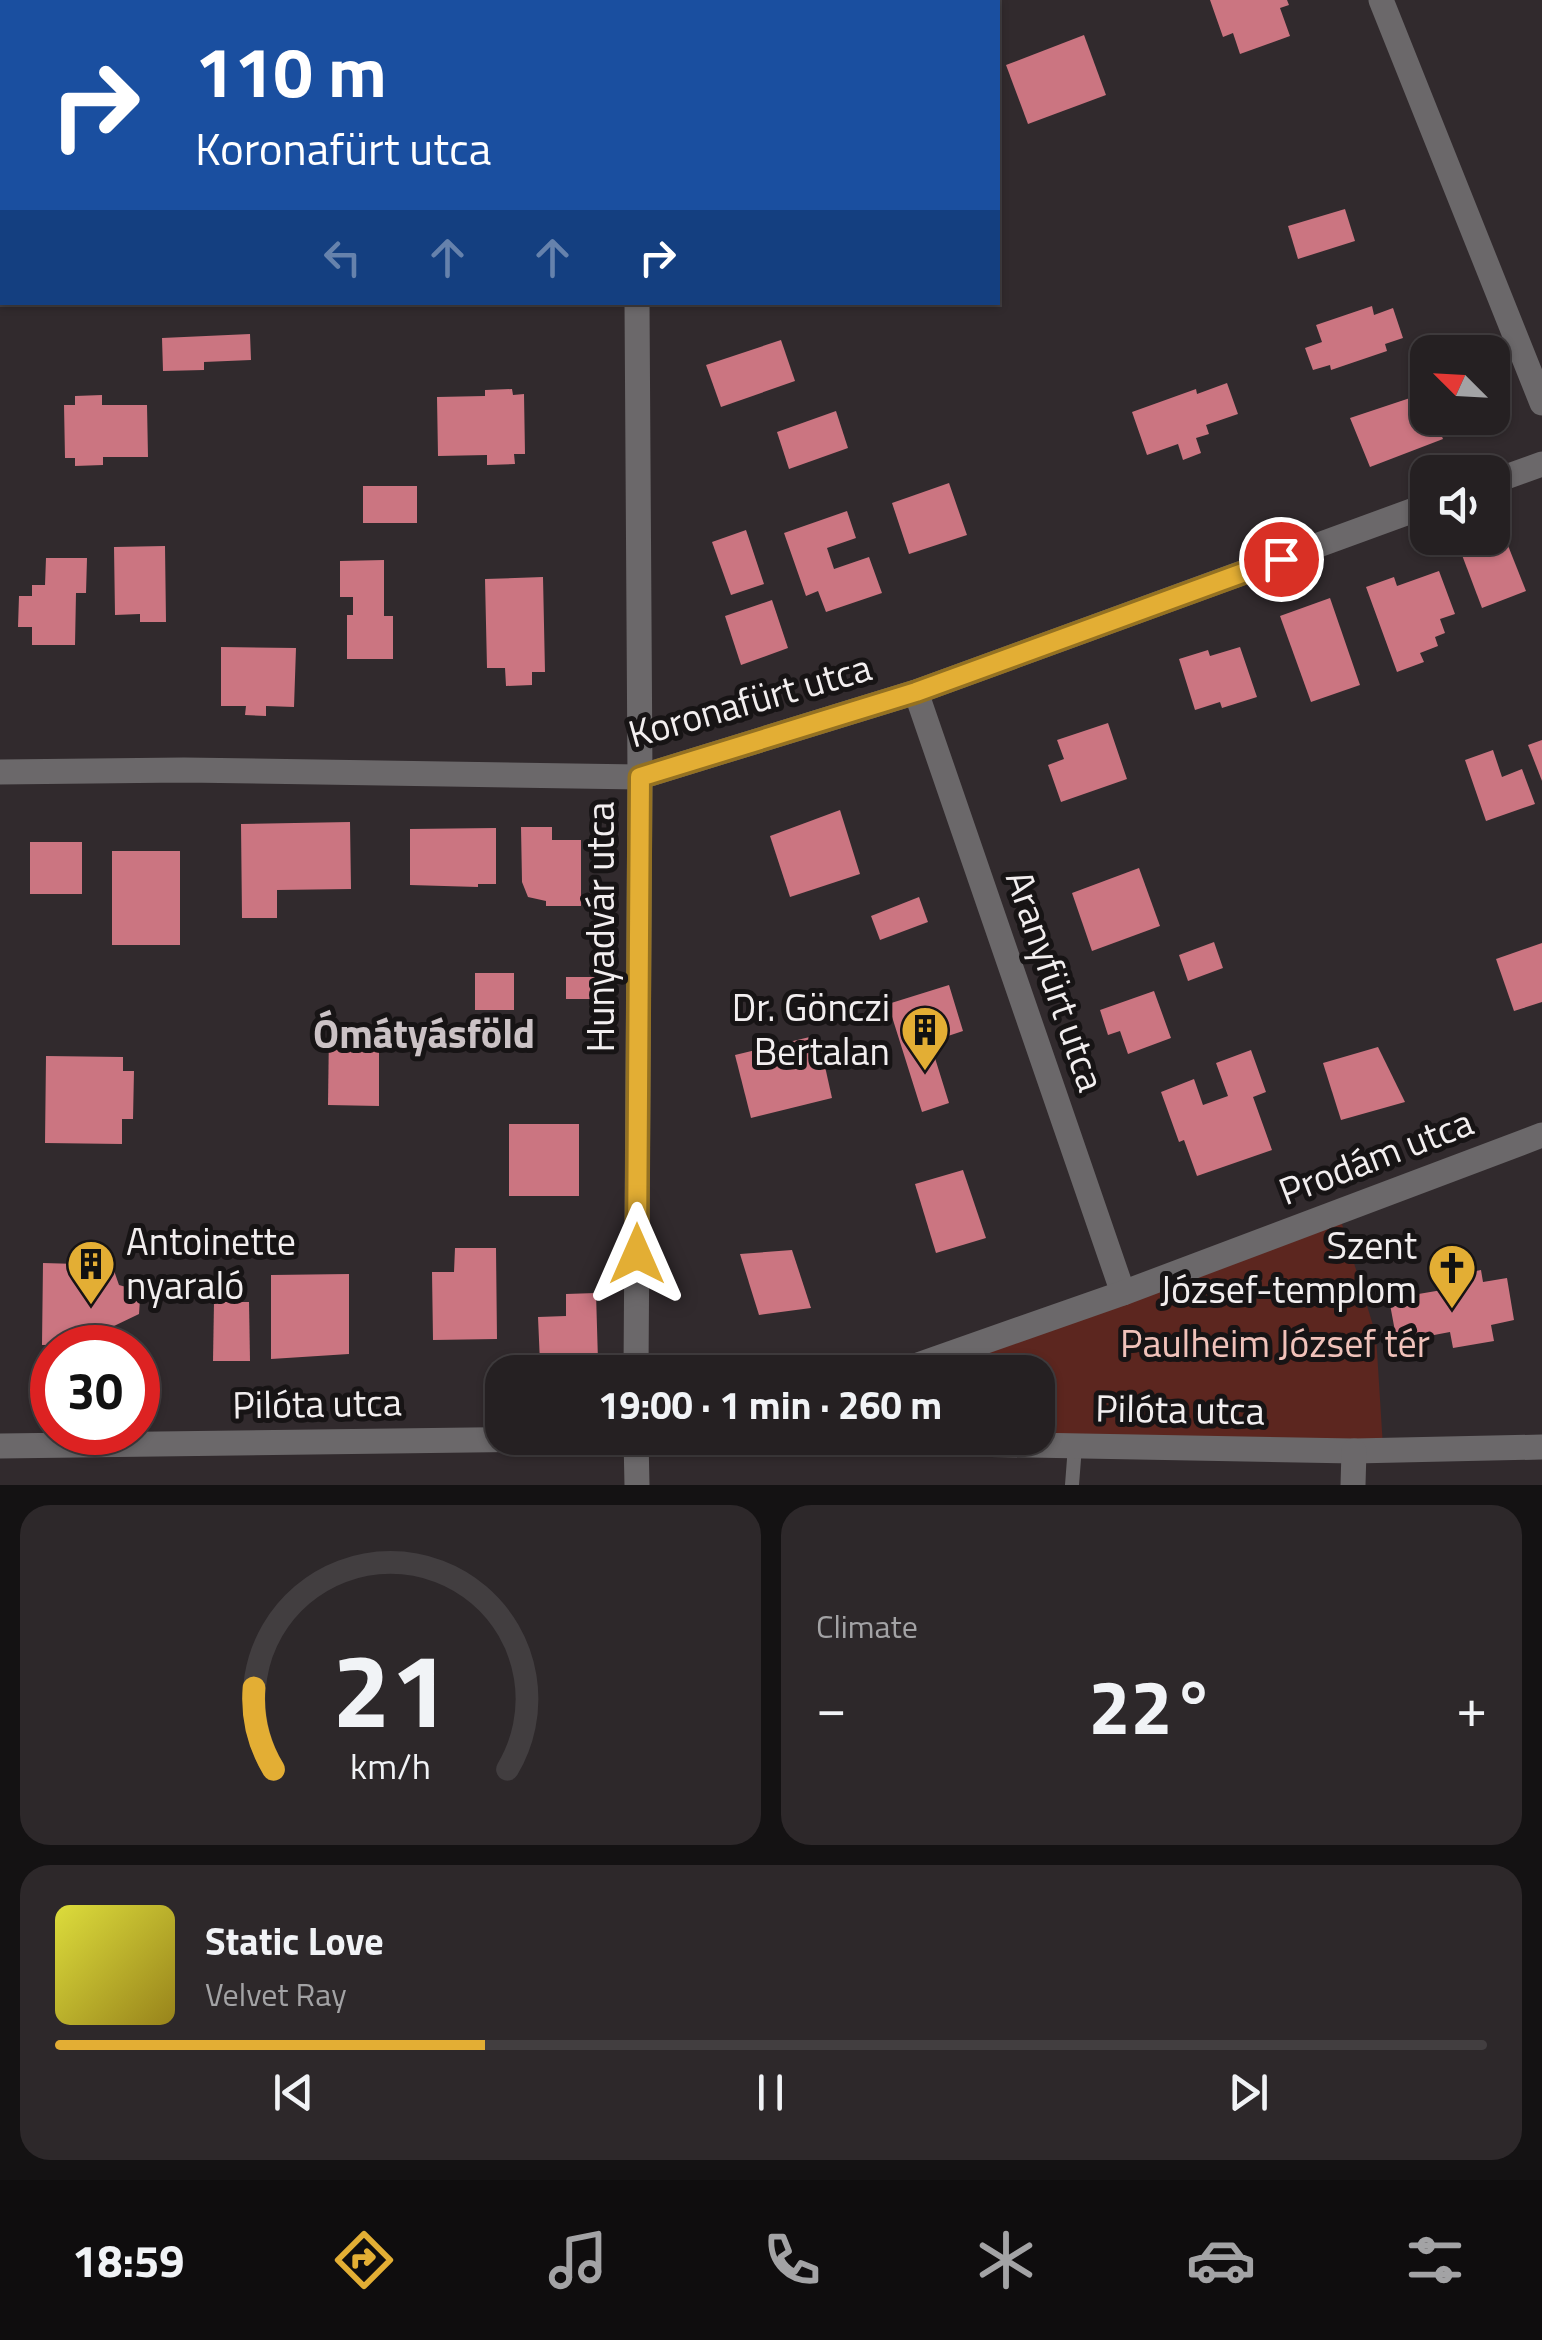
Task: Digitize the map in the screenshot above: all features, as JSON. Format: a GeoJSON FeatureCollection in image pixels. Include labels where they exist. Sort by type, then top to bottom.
{"type":"FeatureCollection","features":[{"type":"Feature","properties":{"kind":"street"},"geometry":{"type":"LineString","coordinates":[[1381,0],[1542,403]]}},
{"type":"Feature","properties":{"kind":"street","name":"Hunyadvár utca"},"geometry":{"type":"LineString","coordinates":[[636,1355],[640,777],[637,305]]}},
{"type":"Feature","properties":{"kind":"street"},"geometry":{"type":"LineString","coordinates":[[1510,476],[1542,464]]}},
{"type":"Feature","properties":{"kind":"street","name":"Koronafürt utca"},"geometry":{"type":"LineString","coordinates":[[0,772],[184,770],[640,777],[916,692],[1410,513]]}},
{"type":"Feature","properties":{"kind":"street","name":"Aranyfürt utca"},"geometry":{"type":"LineString","coordinates":[[916,692],[1123,1293]]}},
{"type":"Feature","properties":{"kind":"street","name":"Prodám utca"},"geometry":{"type":"LineString","coordinates":[[946,1355],[1123,1293],[1542,1135]]}},
{"type":"Feature","properties":{"kind":"street","name":"Pilóta utca"},"geometry":{"type":"LineString","coordinates":[[0,1446],[485,1440]]}},
{"type":"Feature","properties":{"kind":"street","name":"Pilóta utca"},"geometry":{"type":"LineString","coordinates":[[1055,1446],[1354,1451],[1542,1447]]}},
{"type":"Feature","properties":{"kind":"street"},"geometry":{"type":"LineString","coordinates":[[1353,1485],[1354,1451]]}},
{"type":"Feature","properties":{"kind":"street"},"geometry":{"type":"LineString","coordinates":[[636,1455],[637,1485]]}},
{"type":"Feature","properties":{"kind":"lane"},"geometry":{"type":"LineString","coordinates":[[1072,1485],[1074,1446]]}},
{"type":"Feature","properties":{"kind":"green space","name":"Paulheim József tér"},"geometry":{"type":"Polygon","coordinates":[[[1339,1214],[1376,1335],[1383,1447],[1055,1438],[1055,1355],[962,1355],[1339,1214]]]}},
{"type":"Feature","properties":{"kind":"building"},"geometry":{"type":"Polygon","coordinates":[[[1210,0],[1287,0],[1289,5],[1280,8],[1290,36],[1240,54],[1233,33],[1223,37],[1210,0]]]}},
{"type":"Feature","properties":{"kind":"building"},"geometry":{"type":"Polygon","coordinates":[[[1084,35],[1106,95],[1028,124],[1006,65],[1084,35]]]}},
{"type":"Feature","properties":{"kind":"building"},"geometry":{"type":"Polygon","coordinates":[[[1345,209],[1355,241],[1298,259],[1288,226],[1345,209]]]}},
{"type":"Feature","properties":{"kind":"building"},"geometry":{"type":"Polygon","coordinates":[[[1372,306],[1374,315],[1393,308],[1403,338],[1385,344],[1387,351],[1331,370],[1330,365],[1313,370],[1305,348],[1322,342],[1316,325],[1372,306]]]}},
{"type":"Feature","properties":{"kind":"building"},"geometry":{"type":"Polygon","coordinates":[[[250,334],[251,360],[204,362],[204,370],[163,371],[162,338],[250,334]]]}},
{"type":"Feature","properties":{"kind":"building"},"geometry":{"type":"Polygon","coordinates":[[[781,340],[795,381],[721,407],[706,365],[781,340]]]}},
{"type":"Feature","properties":{"kind":"building"},"geometry":{"type":"Polygon","coordinates":[[[1227,383],[1238,414],[1206,425],[1209,434],[1196,438],[1201,453],[1183,460],[1178,444],[1147,455],[1132,412],[1196,389],[1197,394],[1227,383]]]}},
{"type":"Feature","properties":{"kind":"building"},"geometry":{"type":"Polygon","coordinates":[[[512,389],[513,395],[524,394],[525,454],[514,454],[515,464],[487,465],[487,455],[438,456],[437,397],[485,396],[485,390],[512,389]]]}},
{"type":"Feature","properties":{"kind":"building"},"geometry":{"type":"Polygon","coordinates":[[[102,395],[102,405],[147,405],[148,457],[103,457],[103,465],[75,466],[75,458],[65,458],[64,405],[75,405],[75,396],[102,395]]]}},
{"type":"Feature","properties":{"kind":"building"},"geometry":{"type":"Polygon","coordinates":[[[1410,398],[1410,435],[1441,435],[1443,439],[1370,467],[1350,418],[1410,398]]]}},
{"type":"Feature","properties":{"kind":"building"},"geometry":{"type":"Polygon","coordinates":[[[836,411],[848,448],[789,469],[777,432],[836,411]]]}},
{"type":"Feature","properties":{"kind":"building"},"geometry":{"type":"Polygon","coordinates":[[[949,483],[967,535],[909,554],[892,503],[949,483]]]}},
{"type":"Feature","properties":{"kind":"building"},"geometry":{"type":"Polygon","coordinates":[[[363,486],[417,486],[417,523],[363,523],[363,486]]]}},
{"type":"Feature","properties":{"kind":"building"},"geometry":{"type":"Polygon","coordinates":[[[847,511],[856,538],[827,548],[834,569],[869,557],[882,593],[826,612],[818,591],[806,596],[784,533],[847,511]]]}},
{"type":"Feature","properties":{"kind":"building"},"geometry":{"type":"Polygon","coordinates":[[[746,530],[764,584],[731,595],[712,542],[746,530]]]}},
{"type":"Feature","properties":{"kind":"building"},"geometry":{"type":"Polygon","coordinates":[[[165,546],[166,622],[140,622],[140,614],[115,615],[114,547],[165,546]]]}},
{"type":"Feature","properties":{"kind":"building"},"geometry":{"type":"Polygon","coordinates":[[[1510,551],[1526,591],[1482,608],[1462,555],[1510,555],[1510,551]]]}},
{"type":"Feature","properties":{"kind":"building"},"geometry":{"type":"Polygon","coordinates":[[[46,558],[87,558],[86,593],[76,593],[75,645],[32,645],[32,627],[18,627],[19,596],[32,596],[32,585],[45,585],[46,558]]]}},
{"type":"Feature","properties":{"kind":"building"},"geometry":{"type":"Polygon","coordinates":[[[384,560],[384,616],[393,616],[393,659],[347,659],[347,615],[353,615],[353,597],[340,597],[340,561],[384,560]]]}},
{"type":"Feature","properties":{"kind":"building"},"geometry":{"type":"Polygon","coordinates":[[[1439,571],[1455,614],[1440,619],[1445,633],[1435,637],[1438,646],[1420,653],[1424,662],[1397,672],[1366,587],[1394,577],[1397,586],[1439,571]]]}},
{"type":"Feature","properties":{"kind":"building"},"geometry":{"type":"Polygon","coordinates":[[[543,577],[545,672],[532,672],[532,685],[506,686],[505,668],[487,668],[485,579],[543,577]]]}},
{"type":"Feature","properties":{"kind":"building"},"geometry":{"type":"Polygon","coordinates":[[[1330,598],[1360,685],[1311,702],[1280,616],[1330,598]]]}},
{"type":"Feature","properties":{"kind":"building"},"geometry":{"type":"Polygon","coordinates":[[[772,600],[788,648],[741,665],[725,616],[772,600]]]}},
{"type":"Feature","properties":{"kind":"building"},"geometry":{"type":"Polygon","coordinates":[[[221,647],[296,648],[294,707],[266,706],[266,716],[245,715],[246,706],[221,706],[221,647]]]}},
{"type":"Feature","properties":{"kind":"building"},"geometry":{"type":"Polygon","coordinates":[[[1240,647],[1257,697],[1222,708],[1220,702],[1195,710],[1179,659],[1208,650],[1210,656],[1240,647]]]}},
{"type":"Feature","properties":{"kind":"building"},"geometry":{"type":"Polygon","coordinates":[[[1108,723],[1127,779],[1061,802],[1048,765],[1064,759],[1057,740],[1108,723]]]}},
{"type":"Feature","properties":{"kind":"building"},"geometry":{"type":"Polygon","coordinates":[[[1542,740],[1542,781],[1528,745],[1542,740]]]}},
{"type":"Feature","properties":{"kind":"building"},"geometry":{"type":"Polygon","coordinates":[[[1493,750],[1502,777],[1522,769],[1535,804],[1486,821],[1465,760],[1493,750]]]}},
{"type":"Feature","properties":{"kind":"building"},"geometry":{"type":"Polygon","coordinates":[[[840,810],[860,874],[790,897],[770,836],[840,810]]]}},
{"type":"Feature","properties":{"kind":"building"},"geometry":{"type":"Polygon","coordinates":[[[350,822],[351,889],[277,890],[277,918],[242,918],[241,824],[350,822]]]}},
{"type":"Feature","properties":{"kind":"building"},"geometry":{"type":"Polygon","coordinates":[[[521,827],[552,827],[552,840],[581,840],[581,906],[546,906],[546,901],[528,897],[522,882],[521,827]]]}},
{"type":"Feature","properties":{"kind":"building"},"geometry":{"type":"Polygon","coordinates":[[[496,828],[496,884],[410,885],[410,829],[496,828]]]}},
{"type":"Feature","properties":{"kind":"building"},"geometry":{"type":"Polygon","coordinates":[[[30,842],[82,842],[82,894],[30,894],[30,842]]]}},
{"type":"Feature","properties":{"kind":"building"},"geometry":{"type":"Polygon","coordinates":[[[112,851],[180,851],[180,945],[112,945],[112,851]]]}},
{"type":"Feature","properties":{"kind":"building"},"geometry":{"type":"Polygon","coordinates":[[[1139,868],[1160,926],[1092,951],[1072,893],[1139,868]]]}},
{"type":"Feature","properties":{"kind":"building"},"geometry":{"type":"Polygon","coordinates":[[[919,897],[928,922],[880,940],[871,916],[919,897]]]}},
{"type":"Feature","properties":{"kind":"building"},"geometry":{"type":"Polygon","coordinates":[[[1214,942],[1223,968],[1188,981],[1179,955],[1214,942]]]}},
{"type":"Feature","properties":{"kind":"building"},"geometry":{"type":"Polygon","coordinates":[[[1542,943],[1542,1002],[1514,1011],[1496,959],[1542,943]]]}},
{"type":"Feature","properties":{"kind":"building"},"geometry":{"type":"Polygon","coordinates":[[[475,973],[514,973],[514,1010],[475,1010],[475,973]]]}},
{"type":"Feature","properties":{"kind":"building"},"geometry":{"type":"Polygon","coordinates":[[[566,977],[604,977],[604,999],[566,999],[566,977]]]}},
{"type":"Feature","properties":{"kind":"building","name":"Dr. Gönczi Bertalan"},"geometry":{"type":"Polygon","coordinates":[[[949,985],[963,1031],[930,1042],[949,1103],[922,1112],[888,1004],[949,985]]]}},
{"type":"Feature","properties":{"kind":"building"},"geometry":{"type":"Polygon","coordinates":[[[1154,991],[1171,1038],[1128,1054],[1120,1031],[1108,1035],[1100,1010],[1154,991]]]}},
{"type":"Feature","properties":{"kind":"building"},"geometry":{"type":"Polygon","coordinates":[[[329,1029],[379,1029],[379,1106],[328,1105],[329,1029]]]}},
{"type":"Feature","properties":{"kind":"building"},"geometry":{"type":"Polygon","coordinates":[[[818,1035],[832,1098],[751,1118],[735,1055],[818,1035]]]}},
{"type":"Feature","properties":{"kind":"building"},"geometry":{"type":"Polygon","coordinates":[[[1378,1047],[1405,1102],[1341,1120],[1323,1063],[1378,1047]]]}},
{"type":"Feature","properties":{"kind":"building"},"geometry":{"type":"Polygon","coordinates":[[[1251,1050],[1266,1092],[1253,1097],[1272,1150],[1197,1176],[1184,1140],[1179,1142],[1161,1092],[1194,1079],[1203,1105],[1228,1096],[1216,1063],[1251,1050]]]}},
{"type":"Feature","properties":{"kind":"building"},"geometry":{"type":"Polygon","coordinates":[[[46,1056],[123,1057],[123,1071],[134,1071],[133,1119],[122,1119],[122,1144],[45,1143],[46,1056]]]}},
{"type":"Feature","properties":{"kind":"building"},"geometry":{"type":"Polygon","coordinates":[[[509,1124],[579,1124],[579,1196],[509,1196],[509,1124]]]}},
{"type":"Feature","properties":{"kind":"building"},"geometry":{"type":"Polygon","coordinates":[[[963,1170],[986,1238],[936,1253],[915,1184],[963,1170]]]}},
{"type":"Feature","properties":{"kind":"building"},"geometry":{"type":"Polygon","coordinates":[[[455,1248],[496,1248],[497,1339],[433,1340],[432,1272],[454,1272],[455,1248]]]}},
{"type":"Feature","properties":{"kind":"building"},"geometry":{"type":"Polygon","coordinates":[[[792,1250],[811,1308],[759,1315],[740,1254],[792,1250]]]}},
{"type":"Feature","properties":{"kind":"building","name":"Antoinette nyaraló"},"geometry":{"type":"Polygon","coordinates":[[[43,1263],[112,1265],[119,1285],[133,1289],[140,1299],[139,1314],[116,1325],[42,1325],[43,1263]]]}},
{"type":"Feature","properties":{"kind":"building","name":"Szent József-templom"},"geometry":{"type":"Polygon","coordinates":[[[1481,1270],[1483,1282],[1507,1278],[1514,1320],[1491,1325],[1494,1341],[1453,1348],[1450,1332],[1397,1342],[1389,1299],[1442,1290],[1440,1278],[1481,1270]]]}},
{"type":"Feature","properties":{"kind":"building"},"geometry":{"type":"Polygon","coordinates":[[[349,1274],[349,1354],[271,1359],[271,1275],[349,1274]]]}},
{"type":"Feature","properties":{"kind":"building"},"geometry":{"type":"Polygon","coordinates":[[[596,1293],[598,1355],[540,1355],[538,1317],[566,1316],[566,1294],[596,1293]]]}},
{"type":"Feature","properties":{"kind":"building"},"geometry":{"type":"Polygon","coordinates":[[[214,1302],[249,1302],[250,1361],[213,1361],[214,1302]]]}},
{"type":"Feature","properties":{"kind":"place","name":"Dr. Gönczi Bertalan"},"geometry":{"type":"Point","coordinates":[925,1072]}},
{"type":"Feature","properties":{"kind":"place","name":"Antoinette nyaraló"},"geometry":{"type":"Point","coordinates":[91,1306]}},
{"type":"Feature","properties":{"kind":"place","name":"Szent József-templom"},"geometry":{"type":"Point","coordinates":[1452,1310]}},
{"type":"Feature","properties":{"kind":"district","name":"Ómátyásföld"},"geometry":{"type":"Point","coordinates":[424,1034]}},
{"type":"Feature","properties":{"kind":"route"},"geometry":{"type":"LineString","coordinates":[[637,1254],[640,777],[916,692],[1281,559]]}}]}
